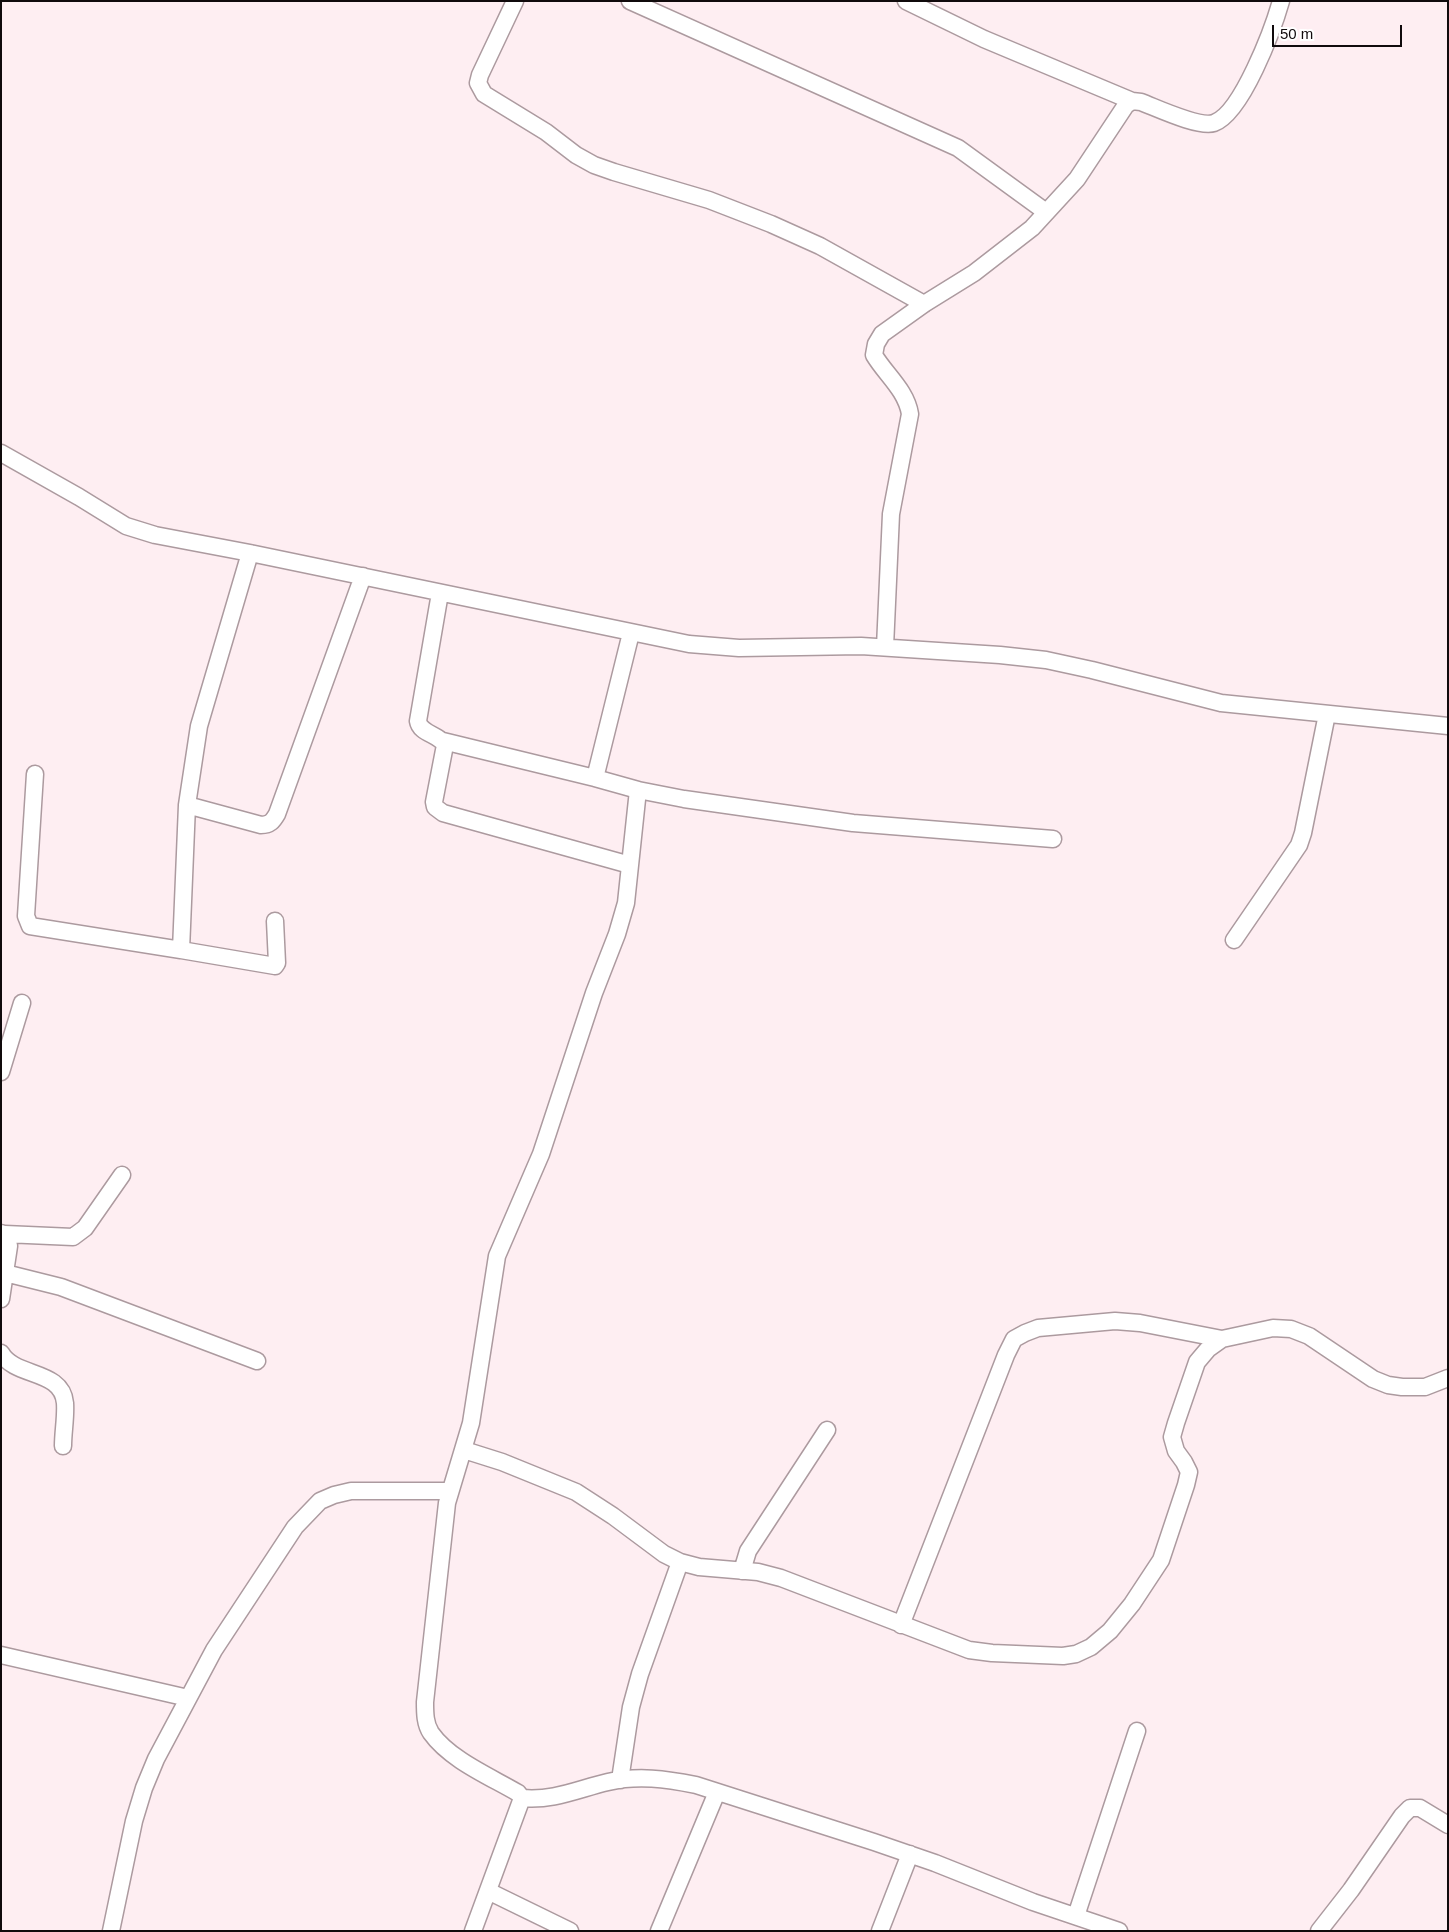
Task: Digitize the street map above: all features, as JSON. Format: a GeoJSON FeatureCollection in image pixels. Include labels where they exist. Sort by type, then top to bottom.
{"type":"FeatureCollection","features":[{"type":"Feature","properties":{"kind":"street"},"geometry":{"type":"LineString","coordinates":[[515,1],[480,75],[478,83],[484,94],[546,132],[576,155],[594,165],[709,200],[771,224],[820,246],[924,304]]}},
{"type":"Feature","properties":{"kind":"street"},"geometry":{"type":"LineString","coordinates":[[630,1],[958,148],[1046,212]]}},
{"type":"Feature","properties":{"kind":"street"},"geometry":{"type":"LineString","coordinates":[[906,1],[984,40],[1132,101],[1141,102],[1201,123],[1214,123],[1225,115],[1246,88],[1277,16],[1281,1]]}},
{"type":"Feature","properties":{"kind":"street"},"geometry":{"type":"LineString","coordinates":[[885,647],[892,514],[910,414],[908,402],[874,355],[876,344],[882,334],[924,304],[974,273],[1032,228],[1077,179],[1126,105],[1132,101]]}},
{"type":"Feature","properties":{"kind":"street"},"geometry":{"type":"LineString","coordinates":[[1,453],[126,526],[155,535],[689,644],[739,648],[861,646],[1000,655],[1046,660],[1221,703],[1448,726]]}},
{"type":"Feature","properties":{"kind":"street"},"geometry":{"type":"LineString","coordinates":[[180,950],[187,805],[199,726],[250,553]]}},
{"type":"Feature","properties":{"kind":"street"},"geometry":{"type":"LineString","coordinates":[[187,805],[261,825],[267,825],[274,819],[363,576]]}},
{"type":"Feature","properties":{"kind":"street"},"geometry":{"type":"LineString","coordinates":[[440,593],[418,721],[422,729],[443,741],[638,790],[684,799],[853,823],[1053,840]]}},
{"type":"Feature","properties":{"kind":"street"},"geometry":{"type":"LineString","coordinates":[[595,778],[631,633]]}},
{"type":"Feature","properties":{"kind":"street"},"geometry":{"type":"LineString","coordinates":[[1234,940],[1299,845],[1326,714]]}},
{"type":"Feature","properties":{"kind":"street"},"geometry":{"type":"LineString","coordinates":[[443,741],[445,752],[434,802],[438,810],[630,866]]}},
{"type":"Feature","properties":{"kind":"street"},"geometry":{"type":"LineString","coordinates":[[35,774],[26,916],[30,926],[274,966],[277,963],[274,921]]}},
{"type":"Feature","properties":{"kind":"street"},"geometry":{"type":"LineString","coordinates":[[638,790],[626,903],[617,934],[594,993],[540,1154],[497,1256],[477,1393],[464,1450],[450,1491],[441,1551],[425,1702],[425,1718],[431,1732],[454,1755],[518,1793],[522,1798],[553,1798],[620,1780],[666,1779],[717,1792],[910,1854],[1033,1902],[1119,1931]]}},
{"type":"Feature","properties":{"kind":"street"},"geometry":{"type":"LineString","coordinates":[[1,1072],[22,1003]]}},
{"type":"Feature","properties":{"kind":"street"},"geometry":{"type":"LineString","coordinates":[[1,1298],[8,1246],[3,1234],[73,1237],[85,1228],[122,1175]]}},
{"type":"Feature","properties":{"kind":"street"},"geometry":{"type":"LineString","coordinates":[[5,1273],[61,1287],[257,1361]]}},
{"type":"Feature","properties":{"kind":"street"},"geometry":{"type":"LineString","coordinates":[[901,1625],[1006,1355],[1014,1339],[1038,1328],[1115,1321],[1140,1323],[1222,1339],[1273,1328],[1291,1329],[1309,1336],[1373,1379],[1388,1385],[1402,1387],[1424,1386],[1448,1378]]}},
{"type":"Feature","properties":{"kind":"street"},"geometry":{"type":"LineString","coordinates":[[464,1450],[502,1462],[576,1492],[613,1516],[664,1554],[680,1562],[699,1567],[758,1572],[781,1578],[969,1650],[999,1654],[1063,1656],[1076,1654],[1091,1647],[1110,1631],[1132,1604],[1162,1560],[1189,1472],[1176,1451],[1172,1437],[1197,1362],[1208,1349],[1222,1339]]}},
{"type":"Feature","properties":{"kind":"street"},"geometry":{"type":"LineString","coordinates":[[1,1353],[5,1360],[16,1368],[47,1378],[62,1391],[65,1402],[63,1446]]}},
{"type":"Feature","properties":{"kind":"street"},"geometry":{"type":"LineString","coordinates":[[742,1570],[748,1552],[827,1430]]}},
{"type":"Feature","properties":{"kind":"street"},"geometry":{"type":"LineString","coordinates":[[111,1931],[134,1821],[144,1788],[156,1759],[230,1625],[255,1590],[290,1534],[307,1512],[320,1501],[334,1495],[351,1491],[450,1491]]}},
{"type":"Feature","properties":{"kind":"street"},"geometry":{"type":"LineString","coordinates":[[620,1780],[631,1707],[652,1637],[680,1562]]}},
{"type":"Feature","properties":{"kind":"street"},"geometry":{"type":"LineString","coordinates":[[1,1655],[188,1698]]}},
{"type":"Feature","properties":{"kind":"street"},"geometry":{"type":"LineString","coordinates":[[1076,1916],[1137,1731]]}},
{"type":"Feature","properties":{"kind":"street"},"geometry":{"type":"LineString","coordinates":[[659,1931],[717,1792]]}},
{"type":"Feature","properties":{"kind":"street"},"geometry":{"type":"LineString","coordinates":[[473,1931],[522,1798]]}},
{"type":"Feature","properties":{"kind":"street"},"geometry":{"type":"LineString","coordinates":[[1319,1931],[1351,1890],[1402,1816],[1410,1808],[1420,1808],[1448,1825]]}},
{"type":"Feature","properties":{"kind":"street"},"geometry":{"type":"LineString","coordinates":[[880,1931],[910,1854]]}},
{"type":"Feature","properties":{"kind":"street"},"geometry":{"type":"LineString","coordinates":[[488,1891],[570,1931]]}}]}
